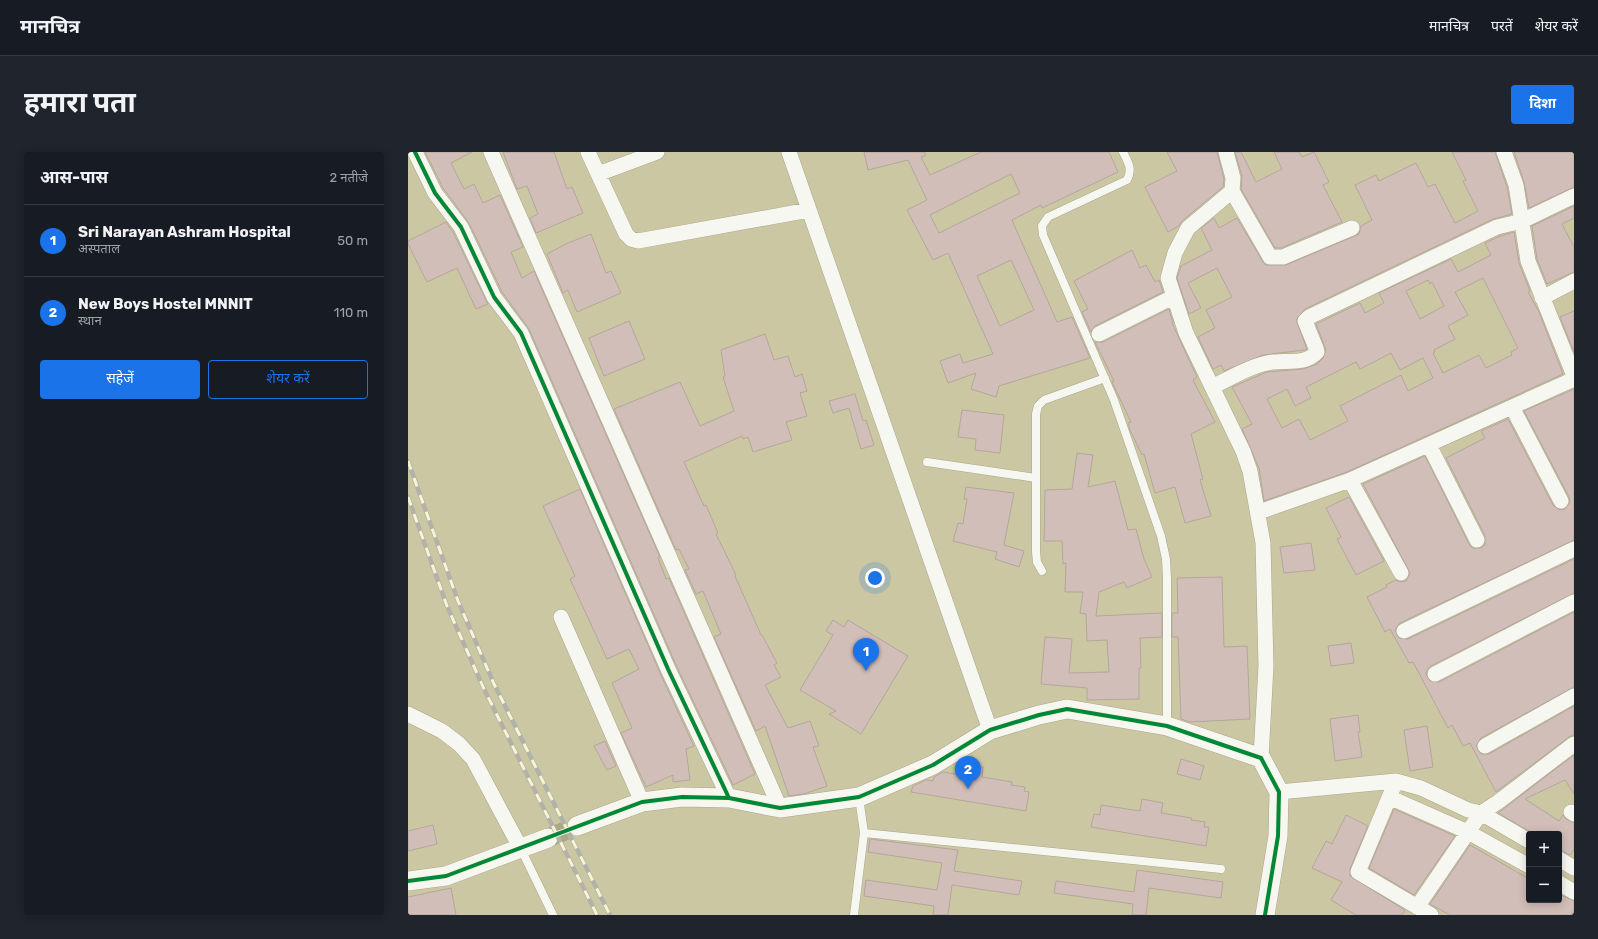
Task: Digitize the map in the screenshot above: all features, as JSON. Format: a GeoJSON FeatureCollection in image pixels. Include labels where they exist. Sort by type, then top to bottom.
{"type":"FeatureCollection","features":[{"type":"Feature","properties":{"kind":"street"},"geometry":{"type":"LineString","coordinates":[[415,152],[435,193],[461,227],[494,297],[521,334],[668,669],[729,798]]}},
{"type":"Feature","properties":{"kind":"street"},"geometry":{"type":"LineString","coordinates":[[491,152],[780,808]]}},
{"type":"Feature","properties":{"kind":"street"},"geometry":{"type":"LineString","coordinates":[[588,152],[626,234],[631,239],[638,241],[809,210]]}},
{"type":"Feature","properties":{"kind":"street"},"geometry":{"type":"LineString","coordinates":[[598,174],[657,152]]}},
{"type":"Feature","properties":{"kind":"street"},"geometry":{"type":"LineString","coordinates":[[790,152],[990,730]]}},
{"type":"Feature","properties":{"kind":"street"},"geometry":{"type":"LineString","coordinates":[[1226,152],[1233,178],[1232,191],[1270,257],[1283,257],[1352,228]]}},
{"type":"Feature","properties":{"kind":"street"},"geometry":{"type":"LineString","coordinates":[[1258,512],[1350,480],[1512,407],[1574,377],[1568,345],[1542,298],[1528,261],[1516,185],[1504,152]]}},
{"type":"Feature","properties":{"kind":"street"},"geometry":{"type":"LineString","coordinates":[[1232,191],[1188,228],[1175,253],[1168,278],[1186,333],[1243,450],[1250,471],[1263,543],[1266,666],[1261,758],[1279,792],[1278,836],[1265,915]]}},
{"type":"Feature","properties":{"kind":"street"},"geometry":{"type":"LineString","coordinates":[[1212,387],[1263,364],[1304,361],[1313,357],[1317,352],[1305,321],[1309,317],[1497,227],[1522,222],[1574,196]]}},
{"type":"Feature","properties":{"kind":"street"},"geometry":{"type":"LineString","coordinates":[[1542,298],[1574,281]]}},
{"type":"Feature","properties":{"kind":"street"},"geometry":{"type":"LineString","coordinates":[[1099,334],[1173,297]]}},
{"type":"Feature","properties":{"kind":"street"},"geometry":{"type":"LineString","coordinates":[[1512,407],[1561,501]]}},
{"type":"Feature","properties":{"kind":"street"},"geometry":{"type":"LineString","coordinates":[[1429,445],[1477,540]]}},
{"type":"Feature","properties":{"kind":"street"},"geometry":{"type":"LineString","coordinates":[[1350,480],[1401,573]]}},
{"type":"Feature","properties":{"kind":"street"},"geometry":{"type":"LineString","coordinates":[[1404,631],[1574,549]]}},
{"type":"Feature","properties":{"kind":"street"},"geometry":{"type":"LineString","coordinates":[[1435,674],[1574,602]]}},
{"type":"Feature","properties":{"kind":"street"},"geometry":{"type":"LineString","coordinates":[[561,617],[642,802]]}},
{"type":"Feature","properties":{"kind":"street"},"geometry":{"type":"LineString","coordinates":[[1485,746],[1574,696]]}},
{"type":"Feature","properties":{"kind":"street"},"geometry":{"type":"LineString","coordinates":[[577,826],[642,802],[682,797],[729,798],[780,808],[859,797],[933,765],[990,730],[1039,715],[1067,709],[1167,726],[1261,758]]}},
{"type":"Feature","properties":{"kind":"street"},"geometry":{"type":"LineString","coordinates":[[408,714],[442,731],[459,744],[473,759],[521,849]]}},
{"type":"Feature","properties":{"kind":"street"},"geometry":{"type":"LineString","coordinates":[[1417,907],[1481,813],[1498,802],[1574,744]]}},
{"type":"Feature","properties":{"kind":"street"},"geometry":{"type":"LineString","coordinates":[[1279,792],[1396,781],[1421,788],[1468,810],[1481,813],[1526,839]]}},
{"type":"Feature","properties":{"kind":"street"},"geometry":{"type":"LineString","coordinates":[[1396,781],[1358,872],[1431,915]]}},
{"type":"Feature","properties":{"kind":"street"},"geometry":{"type":"LineString","coordinates":[[1390,798],[1468,832],[1526,864]]}},
{"type":"Feature","properties":{"kind":"street"},"geometry":{"type":"LineString","coordinates":[[408,881],[446,876],[548,838]]}},
{"type":"Feature","properties":{"kind":"street"},"geometry":{"type":"LineString","coordinates":[[1562,861],[1574,868]]}},
{"type":"Feature","properties":{"kind":"street"},"geometry":{"type":"LineString","coordinates":[[1562,885],[1574,892]]}},
{"type":"Feature","properties":{"kind":"lane"},"geometry":{"type":"LineString","coordinates":[[1123,152],[1130,166],[1130,174],[1127,180],[1048,217],[1042,226],[1043,235],[1105,378],[1161,536],[1166,558],[1167,726]]}},
{"type":"Feature","properties":{"kind":"lane"},"geometry":{"type":"LineString","coordinates":[[1042,571],[1037,562],[1036,552],[1036,414],[1038,406],[1044,400],[1105,378]]}},
{"type":"Feature","properties":{"kind":"lane"},"geometry":{"type":"LineString","coordinates":[[927,462],[1036,478]]}},
{"type":"Feature","properties":{"kind":"lane"},"geometry":{"type":"LineString","coordinates":[[854,915],[864,833],[859,797]]}},
{"type":"Feature","properties":{"kind":"lane"},"geometry":{"type":"LineString","coordinates":[[864,833],[1221,868]]}},
{"type":"Feature","properties":{"kind":"lane"},"geometry":{"type":"LineString","coordinates":[[521,849],[553,915]]}},
{"type":"Feature","properties":{"kind":"building"},"geometry":{"type":"Polygon","coordinates":[[[425,152],[472,152],[451,163],[464,189],[474,184],[483,203],[500,195],[523,247],[511,252],[522,278],[534,271],[660,557],[658,558],[666,579],[669,578],[755,774],[733,785],[676,665],[529,329],[502,292],[469,223],[443,188],[425,152]]]}},
{"type":"Feature","properties":{"kind":"building"},"geometry":{"type":"Polygon","coordinates":[[[503,152],[554,152],[567,189],[572,187],[583,213],[536,233],[530,218],[538,214],[527,186],[517,189],[503,152]]]}},
{"type":"Feature","properties":{"kind":"building"},"geometry":{"type":"Polygon","coordinates":[[[864,152],[925,152],[925,156],[921,157],[930,175],[981,152],[1109,152],[1118,172],[1042,208],[1041,205],[1012,220],[1057,322],[1072,317],[1090,358],[999,386],[996,397],[971,389],[976,373],[948,383],[940,361],[960,354],[963,363],[993,354],[948,253],[933,260],[907,210],[927,200],[908,160],[868,170],[864,152]],[[1011,174],[930,215],[939,233],[1020,193],[1011,174]],[[1011,260],[977,276],[1000,326],[1034,310],[1011,260]]]}},
{"type":"Feature","properties":{"kind":"building"},"geometry":{"type":"Polygon","coordinates":[[[1167,152],[1217,152],[1224,179],[1223,187],[1182,221],[1179,226],[1168,232],[1145,187],[1177,171],[1167,152]]]}},
{"type":"Feature","properties":{"kind":"building"},"geometry":{"type":"Polygon","coordinates":[[[1235,152],[1241,152],[1256,182],[1282,169],[1274,152],[1299,152],[1302,157],[1314,152],[1329,182],[1323,185],[1342,222],[1281,248],[1275,248],[1241,189],[1242,176],[1235,152]]]}},
{"type":"Feature","properties":{"kind":"building"},"geometry":{"type":"Polygon","coordinates":[[[1452,152],[1495,152],[1507,187],[1512,214],[1493,219],[1305,309],[1296,320],[1307,349],[1263,355],[1224,371],[1221,365],[1213,369],[1198,337],[1215,328],[1206,310],[1232,297],[1217,268],[1188,283],[1201,308],[1189,314],[1177,278],[1181,266],[1212,250],[1201,228],[1214,218],[1219,228],[1237,218],[1265,265],[1286,265],[1359,234],[1361,226],[1372,220],[1355,185],[1376,175],[1379,181],[1416,163],[1428,187],[1435,184],[1455,223],[1478,211],[1463,181],[1466,180],[1452,152]]]}},
{"type":"Feature","properties":{"kind":"building"},"geometry":{"type":"Polygon","coordinates":[[[1514,152],[1574,152],[1574,187],[1529,208],[1524,182],[1514,152]]]}},
{"type":"Feature","properties":{"kind":"building"},"geometry":{"type":"Polygon","coordinates":[[[1574,206],[1574,218],[1562,224],[1574,247],[1574,272],[1547,284],[1537,259],[1532,226],[1574,206]]]}},
{"type":"Feature","properties":{"kind":"building"},"geometry":{"type":"Polygon","coordinates":[[[446,222],[453,232],[488,304],[476,309],[457,268],[427,282],[408,244],[408,241],[446,222]]]}},
{"type":"Feature","properties":{"kind":"building"},"geometry":{"type":"Polygon","coordinates":[[[1514,232],[1519,263],[1530,291],[1528,292],[1539,312],[1563,374],[1347,472],[1264,501],[1259,468],[1242,429],[1252,424],[1232,387],[1267,372],[1303,369],[1317,364],[1323,358],[1326,350],[1316,324],[1360,303],[1365,313],[1384,303],[1379,293],[1451,259],[1458,272],[1491,255],[1485,243],[1500,236],[1514,232]],[[1483,278],[1455,292],[1468,315],[1448,326],[1455,339],[1434,350],[1435,352],[1433,353],[1443,373],[1479,355],[1486,368],[1512,355],[1511,352],[1518,348],[1483,278]],[[1428,280],[1406,291],[1420,319],[1444,306],[1432,282],[1430,284],[1428,280]],[[1391,353],[1360,369],[1356,362],[1306,387],[1311,398],[1295,406],[1287,389],[1267,399],[1282,428],[1299,419],[1310,440],[1348,421],[1340,406],[1401,375],[1408,391],[1433,378],[1423,358],[1400,370],[1391,353]]]}},
{"type":"Feature","properties":{"kind":"building"},"geometry":{"type":"Polygon","coordinates":[[[591,234],[606,273],[611,271],[621,293],[577,312],[568,290],[563,293],[547,254],[568,243],[591,234]]]}},
{"type":"Feature","properties":{"kind":"building"},"geometry":{"type":"Polygon","coordinates":[[[1132,250],[1140,268],[1146,265],[1155,282],[1159,280],[1163,292],[1095,326],[1091,332],[1082,312],[1088,309],[1074,281],[1132,250]]]}},
{"type":"Feature","properties":{"kind":"building"},"geometry":{"type":"Polygon","coordinates":[[[1169,309],[1172,323],[1197,377],[1193,380],[1215,422],[1191,434],[1203,479],[1200,480],[1211,516],[1185,523],[1175,487],[1155,493],[1144,454],[1142,455],[1130,430],[1128,423],[1131,422],[1112,382],[1114,381],[1095,342],[1103,342],[1169,309]]]}},
{"type":"Feature","properties":{"kind":"building"},"geometry":{"type":"Polygon","coordinates":[[[1574,311],[1574,352],[1560,317],[1574,311]]]}},
{"type":"Feature","properties":{"kind":"building"},"geometry":{"type":"Polygon","coordinates":[[[629,321],[645,359],[604,376],[589,338],[629,321]]]}},
{"type":"Feature","properties":{"kind":"building"},"geometry":{"type":"Polygon","coordinates":[[[765,334],[774,360],[788,356],[795,377],[802,374],[807,391],[800,393],[807,416],[786,422],[792,440],[753,452],[748,437],[743,439],[742,436],[684,462],[704,506],[706,505],[718,533],[716,534],[736,575],[735,576],[761,635],[777,663],[774,665],[781,677],[765,685],[788,728],[810,721],[819,746],[813,747],[827,786],[804,794],[789,796],[765,726],[756,731],[714,637],[721,634],[703,591],[696,594],[685,570],[689,569],[679,549],[676,550],[614,409],[680,382],[700,426],[734,411],[723,377],[725,376],[721,350],[765,334]]]}},
{"type":"Feature","properties":{"kind":"building"},"geometry":{"type":"Polygon","coordinates":[[[1574,389],[1574,540],[1400,623],[1395,630],[1399,638],[1408,639],[1574,559],[1574,593],[1431,666],[1427,670],[1426,674],[1430,681],[1439,682],[1574,612],[1574,687],[1481,738],[1476,746],[1481,754],[1489,754],[1574,706],[1574,735],[1569,737],[1496,792],[1470,743],[1463,746],[1452,725],[1448,728],[1413,662],[1409,663],[1390,629],[1385,632],[1367,597],[1387,587],[1386,585],[1396,580],[1400,582],[1406,581],[1410,573],[1363,484],[1425,456],[1469,544],[1472,548],[1481,548],[1485,545],[1485,536],[1446,458],[1485,438],[1481,431],[1508,419],[1553,505],[1560,510],[1565,509],[1570,502],[1569,497],[1524,411],[1574,389]]]}},
{"type":"Feature","properties":{"kind":"building"},"geometry":{"type":"Polygon","coordinates":[[[855,394],[863,421],[866,420],[874,445],[861,449],[849,408],[833,413],[829,401],[855,394]]]}},
{"type":"Feature","properties":{"kind":"building"},"geometry":{"type":"Polygon","coordinates":[[[962,410],[1004,415],[1000,453],[975,450],[976,439],[958,437],[962,410]]]}},
{"type":"Feature","properties":{"kind":"building"},"geometry":{"type":"Polygon","coordinates":[[[1077,453],[1093,455],[1088,487],[1115,481],[1128,530],[1136,529],[1144,559],[1152,577],[1127,588],[1124,582],[1099,592],[1096,616],[1162,613],[1162,637],[1140,638],[1141,668],[1139,668],[1139,699],[1087,700],[1087,688],[1041,684],[1045,637],[1072,639],[1069,673],[1109,672],[1107,640],[1087,641],[1086,614],[1080,613],[1083,592],[1065,592],[1066,563],[1063,564],[1062,541],[1044,541],[1045,490],[1072,489],[1077,453]]]}},
{"type":"Feature","properties":{"kind":"building"},"geometry":{"type":"Polygon","coordinates":[[[966,487],[1014,493],[1004,545],[1024,551],[1019,567],[995,559],[997,552],[953,541],[958,523],[963,524],[967,499],[964,499],[966,487]]]}},
{"type":"Feature","properties":{"kind":"building"},"geometry":{"type":"Polygon","coordinates":[[[580,489],[660,673],[694,746],[686,749],[690,780],[673,782],[673,775],[646,787],[621,733],[632,728],[612,683],[639,669],[629,649],[607,659],[570,579],[575,576],[543,506],[580,489]]]}},
{"type":"Feature","properties":{"kind":"building"},"geometry":{"type":"Polygon","coordinates":[[[1349,497],[1384,561],[1356,575],[1337,539],[1341,537],[1326,508],[1349,497]]]}},
{"type":"Feature","properties":{"kind":"building"},"geometry":{"type":"Polygon","coordinates":[[[1311,543],[1315,570],[1284,573],[1280,547],[1311,543]]]}},
{"type":"Feature","properties":{"kind":"building"},"geometry":{"type":"Polygon","coordinates":[[[1222,577],[1224,647],[1247,646],[1250,719],[1190,722],[1181,719],[1178,637],[1172,637],[1172,613],[1178,613],[1177,578],[1222,577]]]}},
{"type":"Feature","properties":{"kind":"building"},"geometry":{"type":"Polygon","coordinates":[[[833,620],[844,627],[848,620],[908,656],[861,734],[829,714],[836,711],[800,690],[833,635],[826,631],[833,620]]]}},
{"type":"Feature","properties":{"kind":"building"},"geometry":{"type":"Polygon","coordinates":[[[1351,643],[1354,663],[1331,666],[1328,646],[1351,643]]]}},
{"type":"Feature","properties":{"kind":"building"},"geometry":{"type":"Polygon","coordinates":[[[1358,715],[1360,732],[1358,732],[1362,757],[1335,761],[1330,719],[1358,715]]]}},
{"type":"Feature","properties":{"kind":"building"},"geometry":{"type":"Polygon","coordinates":[[[1427,726],[1433,767],[1410,771],[1404,730],[1427,726]]]}},
{"type":"Feature","properties":{"kind":"building"},"geometry":{"type":"Polygon","coordinates":[[[605,741],[616,766],[607,770],[594,746],[605,741]]]}},
{"type":"Feature","properties":{"kind":"building"},"geometry":{"type":"Polygon","coordinates":[[[1574,755],[1574,794],[1565,780],[1525,799],[1559,821],[1563,815],[1566,819],[1574,823],[1574,850],[1570,855],[1562,851],[1562,831],[1529,831],[1498,813],[1574,755]]]}},
{"type":"Feature","properties":{"kind":"building"},"geometry":{"type":"Polygon","coordinates":[[[1181,759],[1204,766],[1200,780],[1177,774],[1181,759]]]}},
{"type":"Feature","properties":{"kind":"building"},"geometry":{"type":"Polygon","coordinates":[[[962,764],[983,767],[982,777],[1012,782],[1011,785],[1025,787],[1024,791],[1029,792],[1026,811],[911,792],[913,786],[926,780],[933,781],[934,777],[943,772],[960,775],[962,764]]]}},
{"type":"Feature","properties":{"kind":"building"},"geometry":{"type":"Polygon","coordinates":[[[1142,799],[1163,803],[1161,813],[1192,818],[1191,820],[1205,822],[1204,827],[1209,827],[1206,846],[1091,827],[1094,814],[1100,815],[1101,805],[1140,811],[1142,799]]]}},
{"type":"Feature","properties":{"kind":"building"},"geometry":{"type":"Polygon","coordinates":[[[1394,809],[1455,836],[1414,895],[1369,868],[1394,809]]]}},
{"type":"Feature","properties":{"kind":"building"},"geometry":{"type":"Polygon","coordinates":[[[1346,815],[1368,826],[1350,869],[1350,876],[1405,910],[1402,915],[1356,915],[1331,900],[1342,882],[1312,868],[1326,841],[1332,844],[1346,815]]]}},
{"type":"Feature","properties":{"kind":"building"},"geometry":{"type":"Polygon","coordinates":[[[433,825],[437,844],[408,851],[408,831],[433,825]]]}},
{"type":"Feature","properties":{"kind":"building"},"geometry":{"type":"Polygon","coordinates":[[[870,839],[958,850],[954,871],[1022,881],[1019,895],[952,885],[948,915],[933,915],[934,906],[864,896],[866,880],[937,890],[942,863],[868,852],[870,839]]]}},
{"type":"Feature","properties":{"kind":"building"},"geometry":{"type":"Polygon","coordinates":[[[1470,845],[1526,877],[1526,903],[1562,903],[1562,895],[1574,901],[1574,910],[1571,915],[1450,915],[1430,904],[1470,845]]]}},
{"type":"Feature","properties":{"kind":"building"},"geometry":{"type":"Polygon","coordinates":[[[1137,870],[1223,882],[1221,898],[1149,888],[1146,915],[1132,915],[1133,904],[1054,893],[1056,881],[1134,892],[1137,870]]]}},
{"type":"Feature","properties":{"kind":"building"},"geometry":{"type":"Polygon","coordinates":[[[451,888],[456,915],[408,915],[408,897],[451,888]]]}},
{"type":"Feature","properties":{"kind":"tunnel"},"geometry":{"type":"LineString","coordinates":[[548,838],[577,826]]}},
{"type":"Feature","properties":{"kind":"railway"},"geometry":{"type":"LineString","coordinates":[[408,461],[458,601],[494,684],[610,915]]}},
{"type":"Feature","properties":{"kind":"railway"},"geometry":{"type":"LineString","coordinates":[[408,497],[447,606],[484,689],[597,915]]}},
{"type":"Feature","properties":{"kind":"cycle path"},"geometry":{"type":"LineString","coordinates":[[415,152],[435,193],[461,227],[494,297],[521,333],[668,669],[729,798]]}},
{"type":"Feature","properties":{"kind":"cycle path"},"geometry":{"type":"LineString","coordinates":[[408,881],[446,876],[642,802],[682,797],[729,798],[780,808],[859,797],[933,765],[990,730],[1039,715],[1067,709],[1167,726],[1261,758],[1279,792],[1278,836],[1265,915]]}},
{"type":"Feature","properties":{"kind":"place","name":"Sri Narayan Ashram Hospital"},"geometry":{"type":"Point","coordinates":[866,671]}},
{"type":"Feature","properties":{"kind":"place","name":"New Boys Hostel MNNIT"},"geometry":{"type":"Point","coordinates":[968,789]}}]}
